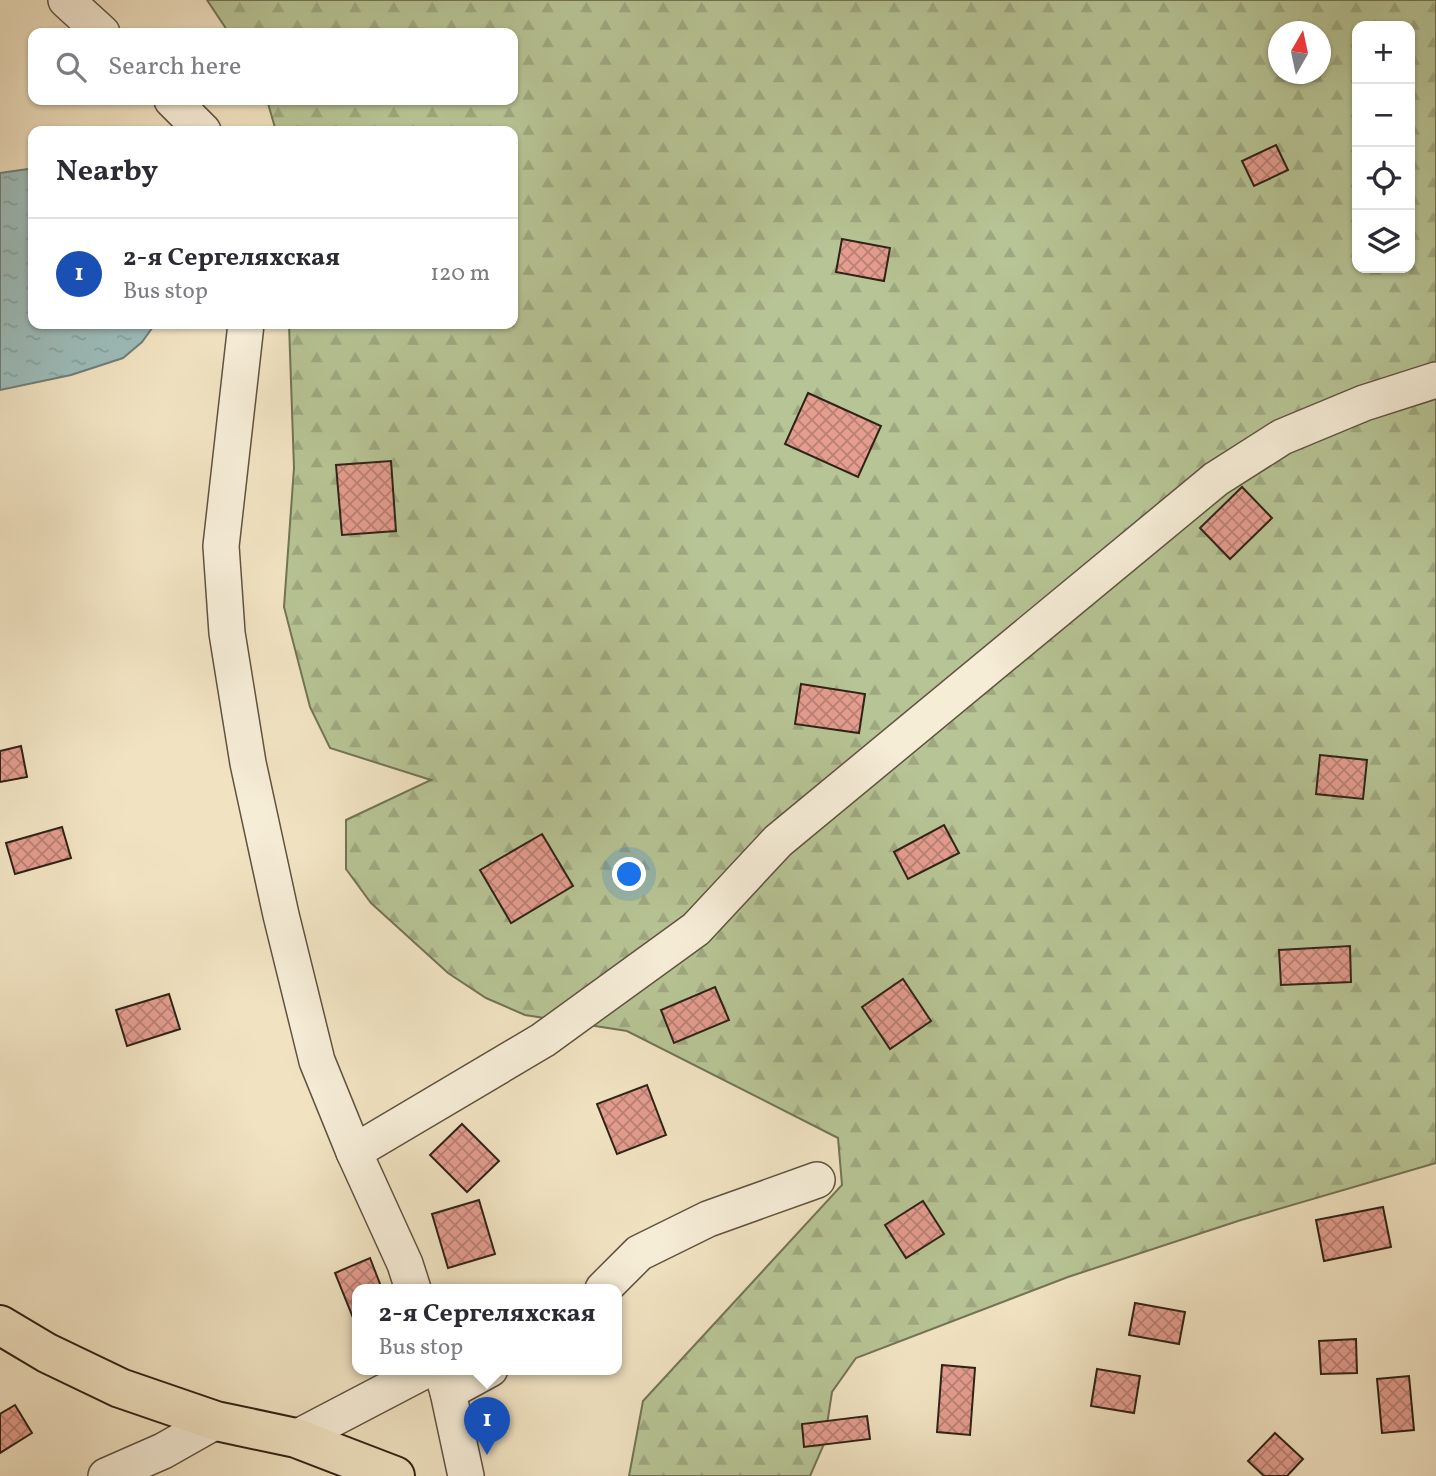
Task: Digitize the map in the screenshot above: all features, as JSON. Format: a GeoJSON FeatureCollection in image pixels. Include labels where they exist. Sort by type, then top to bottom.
{"type":"FeatureCollection","features":[{"type":"Feature","properties":{"kind":"main road"},"geometry":{"type":"LineString","coordinates":[[0,1325],[47,1353],[120,1388],[216,1420],[296,1438],[395,1476]]}},
{"type":"Feature","properties":{"kind":"street"},"geometry":{"type":"LineString","coordinates":[[66,0],[97,28]]}},
{"type":"Feature","properties":{"kind":"street"},"geometry":{"type":"LineString","coordinates":[[177,105],[199,126]]}},
{"type":"Feature","properties":{"kind":"street"},"geometry":{"type":"LineString","coordinates":[[245,329],[221,546],[227,633],[248,763],[281,915],[317,1061],[411,1284]]}},
{"type":"Feature","properties":{"kind":"street"},"geometry":{"type":"LineString","coordinates":[[354,1152],[543,1040],[696,929],[778,841],[1216,479],[1282,437],[1364,403],[1436,380]]}},
{"type":"Feature","properties":{"kind":"street"},"geometry":{"type":"LineString","coordinates":[[608,1284],[639,1253],[708,1219],[817,1180]]}},
{"type":"Feature","properties":{"kind":"street"},"geometry":{"type":"LineString","coordinates":[[296,1438],[439,1377],[466,1476]]}},
{"type":"Feature","properties":{"kind":"street"},"geometry":{"type":"LineString","coordinates":[[106,1476],[163,1451],[216,1420]]}},
{"type":"Feature","properties":{"kind":"green space"},"geometry":{"type":"Polygon","coordinates":[[[207,0],[1436,0],[1436,1163],[1241,1220],[1068,1277],[856,1358],[832,1392],[824,1444],[810,1476],[629,1476],[643,1401],[842,1185],[838,1138],[627,1031],[525,1015],[486,998],[448,973],[371,903],[346,869],[346,820],[431,780],[330,748],[310,707],[284,607],[294,468],[289,329],[518,329],[518,126],[275,126],[268,105],[518,105],[518,28],[226,28],[207,0]]]}},
{"type":"Feature","properties":{"kind":"water"},"geometry":{"type":"Polygon","coordinates":[[[28,169],[28,329],[151,329],[142,342],[123,358],[71,375],[0,390],[0,173],[28,169]]]}},
{"type":"Feature","properties":{"kind":"building"},"geometry":{"type":"Polygon","coordinates":[[[1276,145],[1288,170],[1254,186],[1242,161],[1276,145]]]}},
{"type":"Feature","properties":{"kind":"building"},"geometry":{"type":"Polygon","coordinates":[[[842,239],[890,248],[884,281],[836,272],[842,239]]]}},
{"type":"Feature","properties":{"kind":"building"},"geometry":{"type":"Polygon","coordinates":[[[808,393],[881,426],[858,477],[785,444],[808,393]]]}},
{"type":"Feature","properties":{"kind":"building"},"geometry":{"type":"Polygon","coordinates":[[[391,461],[396,531],[342,535],[336,465],[391,461]]]}},
{"type":"Feature","properties":{"kind":"building"},"geometry":{"type":"Polygon","coordinates":[[[1242,487],[1272,518],[1230,559],[1200,528],[1242,487]]]}},
{"type":"Feature","properties":{"kind":"building"},"geometry":{"type":"Polygon","coordinates":[[[801,684],[865,694],[859,733],[795,724],[801,684]]]}},
{"type":"Feature","properties":{"kind":"building"},"geometry":{"type":"Polygon","coordinates":[[[21,746],[27,777],[0,782],[0,751],[21,746]]]}},
{"type":"Feature","properties":{"kind":"building"},"geometry":{"type":"Polygon","coordinates":[[[1320,755],[1367,760],[1363,799],[1316,794],[1320,755]]]}},
{"type":"Feature","properties":{"kind":"building"},"geometry":{"type":"Polygon","coordinates":[[[944,825],[959,853],[908,879],[894,852],[944,825]]]}},
{"type":"Feature","properties":{"kind":"building"},"geometry":{"type":"Polygon","coordinates":[[[62,827],[71,858],[15,874],[6,843],[62,827]]]}},
{"type":"Feature","properties":{"kind":"building"},"geometry":{"type":"Polygon","coordinates":[[[542,834],[573,886],[511,923],[480,870],[542,834]]]}},
{"type":"Feature","properties":{"kind":"building"},"geometry":{"type":"Polygon","coordinates":[[[1350,946],[1351,982],[1281,985],[1279,950],[1350,946]]]}},
{"type":"Feature","properties":{"kind":"building"},"geometry":{"type":"Polygon","coordinates":[[[903,979],[931,1021],[890,1049],[862,1007],[903,979]]]}},
{"type":"Feature","properties":{"kind":"building"},"geometry":{"type":"Polygon","coordinates":[[[715,987],[729,1020],[674,1043],[661,1010],[715,987]]]}},
{"type":"Feature","properties":{"kind":"building"},"geometry":{"type":"Polygon","coordinates":[[[169,994],[180,1029],[127,1046],[116,1010],[169,994]]]}},
{"type":"Feature","properties":{"kind":"building"},"geometry":{"type":"Polygon","coordinates":[[[647,1085],[666,1135],[617,1154],[597,1104],[647,1085]]]}},
{"type":"Feature","properties":{"kind":"building"},"geometry":{"type":"Polygon","coordinates":[[[462,1124],[499,1161],[467,1192],[430,1155],[462,1124]]]}},
{"type":"Feature","properties":{"kind":"building"},"geometry":{"type":"Polygon","coordinates":[[[479,1200],[495,1254],[448,1268],[432,1214],[479,1200]]]}},
{"type":"Feature","properties":{"kind":"building"},"geometry":{"type":"Polygon","coordinates":[[[923,1201],[944,1234],[906,1258],[885,1225],[923,1201]]]}},
{"type":"Feature","properties":{"kind":"building"},"geometry":{"type":"Polygon","coordinates":[[[1383,1207],[1391,1247],[1324,1261],[1316,1220],[1383,1207]]]}},
{"type":"Feature","properties":{"kind":"building"},"geometry":{"type":"Polygon","coordinates":[[[370,1258],[380,1284],[352,1284],[352,1315],[335,1273],[370,1258]]]}},
{"type":"Feature","properties":{"kind":"building"},"geometry":{"type":"Polygon","coordinates":[[[1135,1303],[1185,1312],[1179,1344],[1129,1335],[1135,1303]]]}},
{"type":"Feature","properties":{"kind":"building"},"geometry":{"type":"Polygon","coordinates":[[[1356,1339],[1357,1373],[1321,1374],[1319,1341],[1356,1339]]]}},
{"type":"Feature","properties":{"kind":"building"},"geometry":{"type":"Polygon","coordinates":[[[942,1365],[975,1368],[970,1435],[937,1432],[942,1365]]]}},
{"type":"Feature","properties":{"kind":"building"},"geometry":{"type":"Polygon","coordinates":[[[1097,1369],[1140,1376],[1134,1413],[1091,1406],[1097,1369]]]}},
{"type":"Feature","properties":{"kind":"building"},"geometry":{"type":"Polygon","coordinates":[[[1409,1376],[1414,1430],[1382,1433],[1377,1379],[1409,1376]]]}},
{"type":"Feature","properties":{"kind":"building"},"geometry":{"type":"Polygon","coordinates":[[[15,1405],[32,1433],[0,1453],[0,1414],[15,1405]]]}},
{"type":"Feature","properties":{"kind":"building"},"geometry":{"type":"Polygon","coordinates":[[[867,1416],[870,1439],[804,1447],[802,1424],[867,1416]]]}},
{"type":"Feature","properties":{"kind":"building"},"geometry":{"type":"Polygon","coordinates":[[[1275,1433],[1303,1459],[1287,1476],[1264,1476],[1248,1461],[1275,1433]]]}},
{"type":"Feature","properties":{"kind":"place","name":"2-я Сергеляхская"},"geometry":{"type":"Point","coordinates":[487,1455]}}]}
